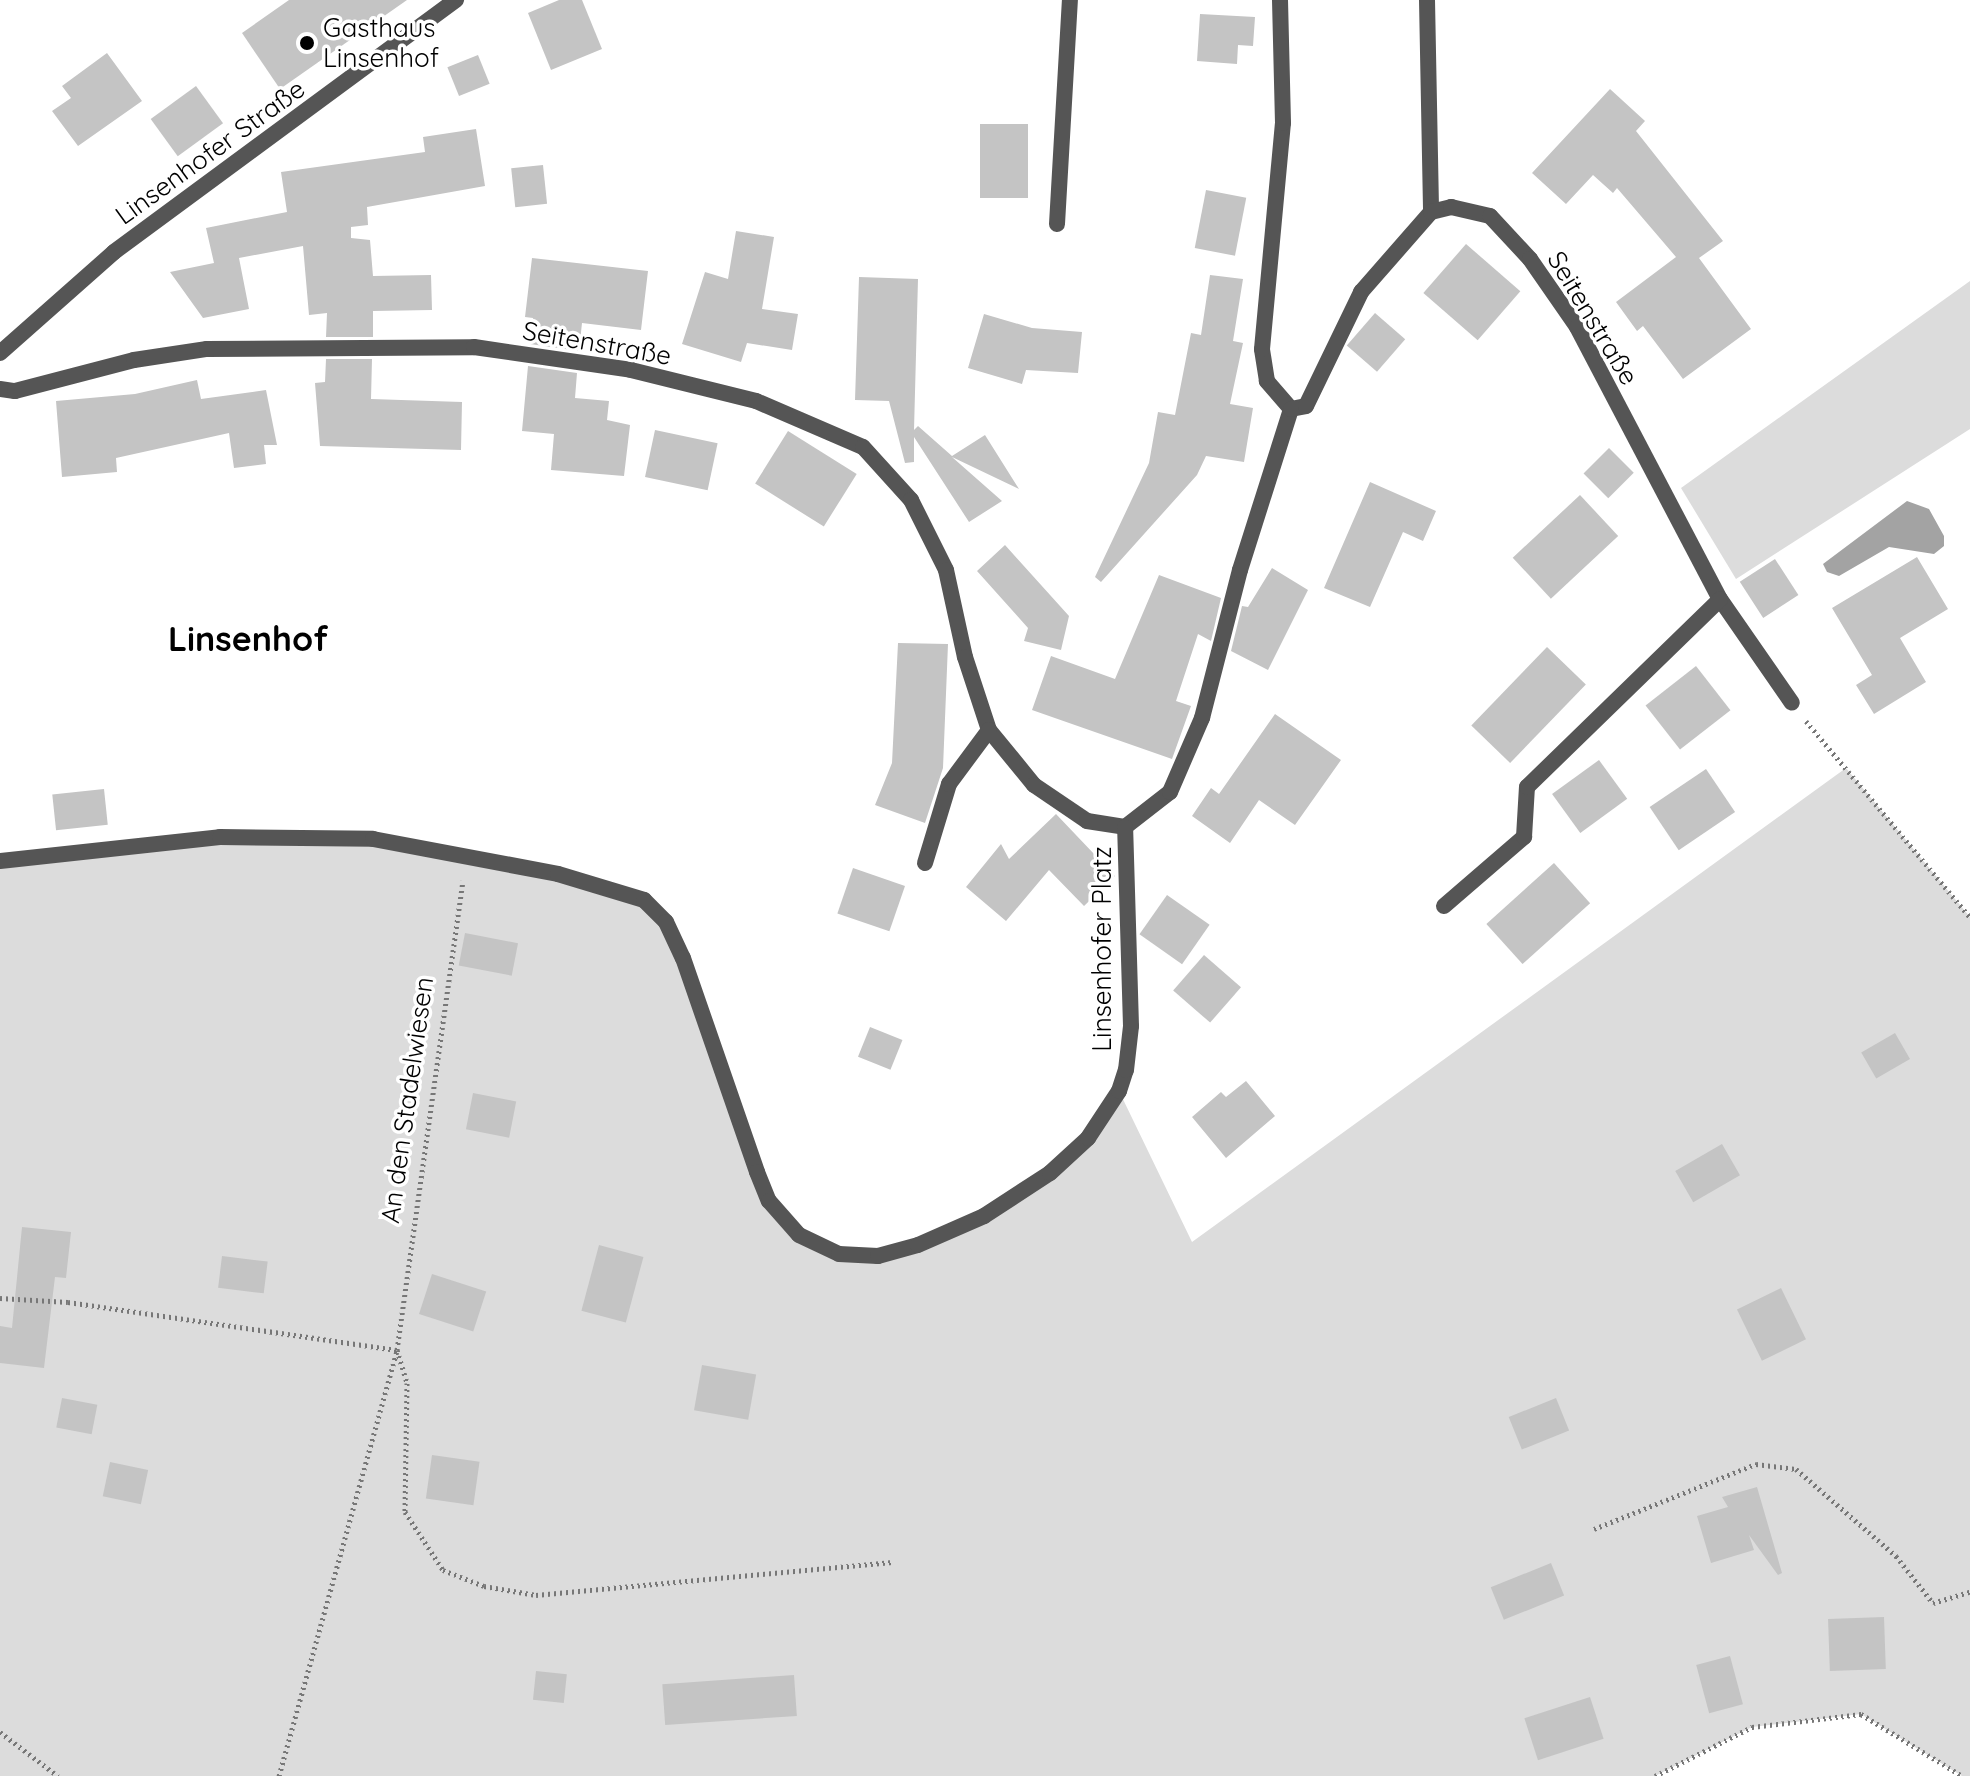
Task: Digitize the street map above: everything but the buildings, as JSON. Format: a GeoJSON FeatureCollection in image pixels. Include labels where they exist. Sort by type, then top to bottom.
{"type":"FeatureCollection","features":[{"type":"Feature","properties":{"kind":"street","name":"Linsenhofer Straße"},"geometry":{"type":"LineString","coordinates":[[0,353],[114,252],[456,0]]}},
{"type":"Feature","properties":{"kind":"street"},"geometry":{"type":"LineString","coordinates":[[1057,224],[1070,0]]}},
{"type":"Feature","properties":{"kind":"street"},"geometry":{"type":"LineString","coordinates":[[1280,0],[1283,123],[1262,349],[1267,381],[1291,409],[1306,406],[1361,292],[1431,212],[1427,0]]}},
{"type":"Feature","properties":{"kind":"street","name":"Seitenstraße"},"geometry":{"type":"LineString","coordinates":[[1431,212],[1451,207],[1490,216],[1530,259],[1577,327],[1720,599],[1792,703]]}},
{"type":"Feature","properties":{"kind":"street","name":"Seitenstraße"},"geometry":{"type":"LineString","coordinates":[[0,389],[15,391],[134,360],[207,349],[474,347],[631,370],[756,401],[863,447],[911,500],[946,570],[965,657],[989,730]]}},
{"type":"Feature","properties":{"kind":"street","name":"Linsenhofer Platz"},"geometry":{"type":"LineString","coordinates":[[989,730],[1034,785],[1087,821],[1125,827],[1170,792],[1202,718],[1240,570],[1291,409]]}},
{"type":"Feature","properties":{"kind":"street"},"geometry":{"type":"LineString","coordinates":[[1444,906],[1524,837],[1527,787],[1720,599]]}},
{"type":"Feature","properties":{"kind":"street"},"geometry":{"type":"LineString","coordinates":[[925,863],[949,784],[989,730]]}},
{"type":"Feature","properties":{"kind":"street","name":"Linsenhofer Platz"},"geometry":{"type":"LineString","coordinates":[[466,856],[558,874],[644,900],[666,922],[683,958],[769,1201],[799,1235],[839,1254],[878,1256],[918,1245],[984,1216],[1050,1173],[1088,1138],[1119,1091],[1126,1070],[1131,1026],[1125,827]]}},
{"type":"Feature","properties":{"kind":"street"},"geometry":{"type":"LineString","coordinates":[[0,861],[220,837],[373,839],[466,856]]}},
{"type":"Feature","properties":{"kind":"path"},"geometry":{"type":"LineString","coordinates":[[1792,703],[1970,917]]}},
{"type":"Feature","properties":{"kind":"path","name":"An den Stadelwiesen"},"geometry":{"type":"LineString","coordinates":[[279,1776],[397,1350],[466,856]]}},
{"type":"Feature","properties":{"kind":"path"},"geometry":{"type":"LineString","coordinates":[[0,1298],[175,1316],[397,1350]]}},
{"type":"Feature","properties":{"kind":"path","name":"An den Stadelwiesen"},"geometry":{"type":"LineString","coordinates":[[397,1350],[407,1383],[405,1512],[415,1535],[443,1570],[484,1586],[536,1595],[664,1587],[892,1562]]}},
{"type":"Feature","properties":{"kind":"path"},"geometry":{"type":"LineString","coordinates":[[1594,1529],[1756,1464],[1796,1469],[1896,1556],[1933,1603],[1970,1592]]}},
{"type":"Feature","properties":{"kind":"path"},"geometry":{"type":"LineString","coordinates":[[1655,1776],[1752,1727],[1861,1714],[1962,1776]]}},
{"type":"Feature","properties":{"kind":"path"},"geometry":{"type":"LineString","coordinates":[[0,1732],[58,1776]]}},
{"type":"Feature","properties":{"kind":"shaded area"},"geometry":{"type":"Polygon","coordinates":[[[1970,281],[1970,429],[1736,579],[1681,488],[1970,281]]]}},
{"type":"Feature","properties":{"kind":"shaded area"},"geometry":{"type":"Polygon","coordinates":[[[1907,501],[1929,509],[1944,536],[1944,546],[1934,554],[1889,547],[1839,576],[1827,572],[1823,564],[1907,501]]]}},
{"type":"Feature","properties":{"kind":"shaded area"},"geometry":{"type":"Polygon","coordinates":[[[1846,768],[1970,917],[1970,1776],[1962,1776],[1861,1714],[1752,1727],[1655,1776],[0,1776],[0,861],[220,837],[373,839],[644,900],[666,922],[757,1172],[799,1235],[839,1254],[918,1245],[1050,1173],[1119,1091],[1192,1242],[1846,768]]]}},
{"type":"Feature","properties":{"kind":"place","name":"Gasthaus Linsenhof"},"geometry":{"type":"Point","coordinates":[307,43]}},
{"type":"Feature","properties":{"kind":"district","name":"Linsenhof"},"geometry":{"type":"Point","coordinates":[248,639]}}]}
